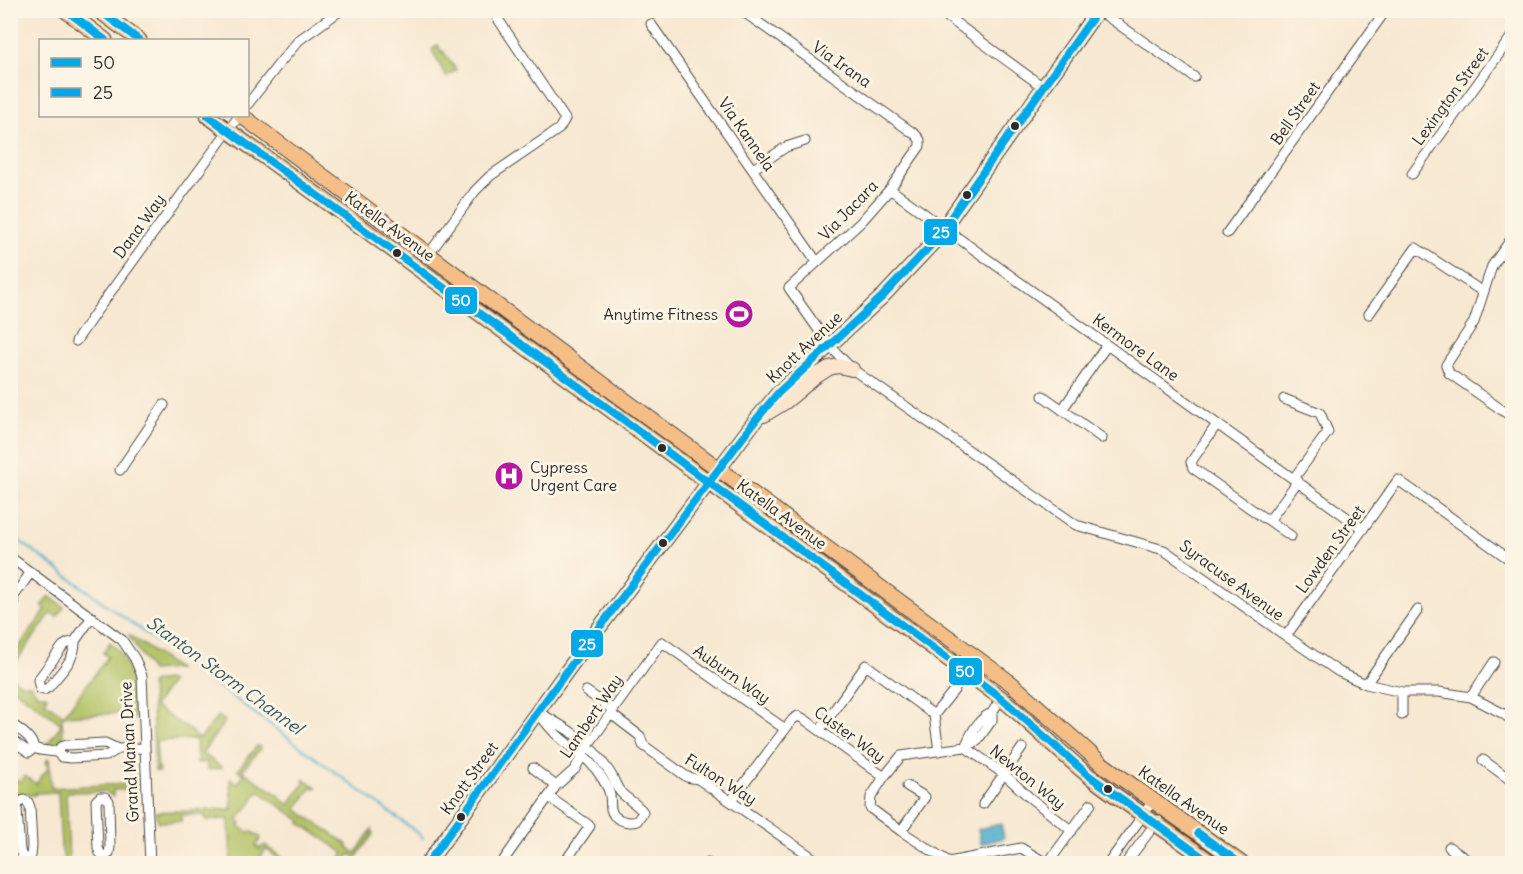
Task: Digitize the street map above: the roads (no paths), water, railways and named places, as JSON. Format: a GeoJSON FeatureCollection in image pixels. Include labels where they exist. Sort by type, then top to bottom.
{"type":"FeatureCollection","features":[{"type":"Feature","properties":{"kind":"main road"},"geometry":{"type":"LineString","coordinates":[[64,10],[104,39]]}},
{"type":"Feature","properties":{"kind":"main road"},"geometry":{"type":"LineString","coordinates":[[98,10],[138,39]]}},
{"type":"Feature","properties":{"kind":"main road","name":"Knott Avenue"},"geometry":{"type":"LineString","coordinates":[[537,712],[778,393],[882,296],[932,244],[1098,10]]}},
{"type":"Feature","properties":{"kind":"main road","name":"Katella Avenue"},"geometry":{"type":"LineString","coordinates":[[209,117],[419,268],[1001,698],[1090,776],[1213,864]]}},
{"type":"Feature","properties":{"kind":"main road","name":"Katella Avenue"},"geometry":{"type":"LineString","coordinates":[[242,117],[1012,684],[1088,752],[1242,864]]}},
{"type":"Feature","properties":{"kind":"main road"},"geometry":{"type":"LineString","coordinates":[[755,421],[830,368],[838,366],[852,369]]}},
{"type":"Feature","properties":{"kind":"main road"},"geometry":{"type":"LineString","coordinates":[[861,595],[883,601],[921,627],[927,622]]}},
{"type":"Feature","properties":{"kind":"main road","name":"Knott Street"},"geometry":{"type":"LineString","coordinates":[[426,864],[537,712]]}},
{"type":"Feature","properties":{"kind":"street"},"geometry":{"type":"LineString","coordinates":[[249,103],[299,40],[341,10]]}},
{"type":"Feature","properties":{"kind":"street"},"geometry":{"type":"LineString","coordinates":[[419,268],[475,191],[490,176],[559,129],[565,119],[492,10]]}},
{"type":"Feature","properties":{"kind":"street","name":"Via Irana"},"geometry":{"type":"LineString","coordinates":[[741,10],[916,135],[920,140],[920,146]]}},
{"type":"Feature","properties":{"kind":"street"},"geometry":{"type":"LineString","coordinates":[[938,10],[1043,87]]}},
{"type":"Feature","properties":{"kind":"street"},"geometry":{"type":"LineString","coordinates":[[952,20],[958,10]]}},
{"type":"Feature","properties":{"kind":"street"},"geometry":{"type":"LineString","coordinates":[[1098,10],[1194,77]]}},
{"type":"Feature","properties":{"kind":"street","name":"Bell Street"},"geometry":{"type":"LineString","coordinates":[[1227,233],[1386,10]]}},
{"type":"Feature","properties":{"kind":"street","name":"Via Kannela"},"geometry":{"type":"LineString","coordinates":[[651,24],[817,261]]}},
{"type":"Feature","properties":{"kind":"street","name":"Lexington Street"},"geometry":{"type":"LineString","coordinates":[[1412,174],[1512,36]]}},
{"type":"Feature","properties":{"kind":"street","name":"Dana Way"},"geometry":{"type":"LineString","coordinates":[[76,341],[228,130],[240,117]]}},
{"type":"Feature","properties":{"kind":"street"},"geometry":{"type":"LineString","coordinates":[[753,169],[786,147],[805,141]]}},
{"type":"Feature","properties":{"kind":"street","name":"Via Jacara"},"geometry":{"type":"LineString","coordinates":[[789,288],[861,222],[890,189],[920,146]]}},
{"type":"Feature","properties":{"kind":"street","name":"Kermore Lane"},"geometry":{"type":"LineString","coordinates":[[890,189],[1363,529]]}},
{"type":"Feature","properties":{"kind":"street"},"geometry":{"type":"LineString","coordinates":[[1512,238],[1492,266],[1474,322],[1446,365],[1449,373],[1512,417]]}},
{"type":"Feature","properties":{"kind":"street"},"geometry":{"type":"LineString","coordinates":[[1369,314],[1416,248],[1483,292]]}},
{"type":"Feature","properties":{"kind":"street","name":"Syracuse Avenue"},"geometry":{"type":"LineString","coordinates":[[789,288],[830,346],[852,369],[1076,525],[1164,550],[1339,672],[1366,684],[1401,692],[1439,692],[1471,697],[1512,720]]}},
{"type":"Feature","properties":{"kind":"street"},"geometry":{"type":"LineString","coordinates":[[1062,410],[1107,345]]}},
{"type":"Feature","properties":{"kind":"street"},"geometry":{"type":"LineString","coordinates":[[1043,396],[1102,438]]}},
{"type":"Feature","properties":{"kind":"street"},"geometry":{"type":"LineString","coordinates":[[1267,519],[1271,518],[1328,432],[1320,412],[1284,399]]}},
{"type":"Feature","properties":{"kind":"street"},"geometry":{"type":"LineString","coordinates":[[120,470],[164,405]]}},
{"type":"Feature","properties":{"kind":"street"},"geometry":{"type":"LineString","coordinates":[[1217,424],[1191,465],[1291,536]]}},
{"type":"Feature","properties":{"kind":"street","name":"Lowden Street"},"geometry":{"type":"LineString","coordinates":[[1286,636],[1398,480],[1512,561]]}},
{"type":"Feature","properties":{"kind":"street","name":"Grand Manan Drive"},"geometry":{"type":"LineString","coordinates":[[10,557],[122,640],[135,659],[142,676],[150,864]]}},
{"type":"Feature","properties":{"kind":"street"},"geometry":{"type":"LineString","coordinates":[[10,611],[13,604],[12,596],[31,572]]}},
{"type":"Feature","properties":{"kind":"street"},"geometry":{"type":"LineString","coordinates":[[1366,684],[1418,610]]}},
{"type":"Feature","properties":{"kind":"street"},"geometry":{"type":"LineString","coordinates":[[75,641],[63,646],[38,680],[40,688],[45,690],[49,687],[73,655],[75,641],[92,617]]}},
{"type":"Feature","properties":{"kind":"street","name":"Lambert Way"},"geometry":{"type":"LineString","coordinates":[[501,864],[556,786],[574,769],[588,744],[662,642]]}},
{"type":"Feature","properties":{"kind":"street","name":"Auburn Way"},"geometry":{"type":"LineString","coordinates":[[662,642],[785,729]]}},
{"type":"Feature","properties":{"kind":"street"},"geometry":{"type":"LineString","coordinates":[[1471,697],[1494,662]]}},
{"type":"Feature","properties":{"kind":"street"},"geometry":{"type":"LineString","coordinates":[[820,730],[866,665],[934,715],[939,751]]}},
{"type":"Feature","properties":{"kind":"street"},"geometry":{"type":"LineString","coordinates":[[934,715],[955,689]]}},
{"type":"Feature","properties":{"kind":"street","name":"Fulton Way"},"geometry":{"type":"LineString","coordinates":[[586,691],[640,736],[643,746],[687,777],[698,779],[822,864]]}},
{"type":"Feature","properties":{"kind":"street"},"geometry":{"type":"LineString","coordinates":[[1401,692],[1402,715]]}},
{"type":"Feature","properties":{"kind":"street"},"geometry":{"type":"LineString","coordinates":[[1001,698],[992,713],[992,720],[977,741],[965,747],[901,756],[871,797],[870,808],[948,863],[1021,848],[1044,863],[1072,831],[1091,804]]}},
{"type":"Feature","properties":{"kind":"street"},"geometry":{"type":"LineString","coordinates":[[537,712],[562,725],[588,744],[610,772],[615,793],[604,782],[595,767],[556,734],[537,712]]}},
{"type":"Feature","properties":{"kind":"street","name":"Custer Way"},"geometry":{"type":"LineString","coordinates":[[785,729],[798,716],[884,777]]}},
{"type":"Feature","properties":{"kind":"street"},"geometry":{"type":"LineString","coordinates":[[10,723],[28,736],[34,748]]}},
{"type":"Feature","properties":{"kind":"street"},"geometry":{"type":"LineString","coordinates":[[731,801],[785,729]]}},
{"type":"Feature","properties":{"kind":"street"},"geometry":{"type":"LineString","coordinates":[[10,739],[29,752],[34,748]]}},
{"type":"Feature","properties":{"kind":"street"},"geometry":{"type":"LineString","coordinates":[[34,748],[56,752],[67,745],[105,743],[118,749],[144,748]]}},
{"type":"Feature","properties":{"kind":"street","name":"Newton Way"},"geometry":{"type":"LineString","coordinates":[[965,747],[1004,774],[1072,831]]}},
{"type":"Feature","properties":{"kind":"street"},"geometry":{"type":"LineString","coordinates":[[983,804],[1022,748]]}},
{"type":"Feature","properties":{"kind":"street"},"geometry":{"type":"LineString","coordinates":[[1483,760],[1512,781]]}},
{"type":"Feature","properties":{"kind":"street"},"geometry":{"type":"LineString","coordinates":[[533,768],[556,786]]}},
{"type":"Feature","properties":{"kind":"street"},"geometry":{"type":"LineString","coordinates":[[901,831],[925,797],[908,786]]}},
{"type":"Feature","properties":{"kind":"street"},"geometry":{"type":"LineString","coordinates":[[100,797],[105,797],[109,801],[110,847],[105,860],[98,848],[96,801],[100,797]]}},
{"type":"Feature","properties":{"kind":"street"},"geometry":{"type":"LineString","coordinates":[[549,797],[590,826],[567,860]]}},
{"type":"Feature","properties":{"kind":"street"},"geometry":{"type":"LineString","coordinates":[[24,800],[30,807],[32,846],[31,856],[27,861],[20,851],[17,810],[18,803],[24,800]]}},
{"type":"Feature","properties":{"kind":"street"},"geometry":{"type":"LineString","coordinates":[[1125,864],[1159,805]]}},
{"type":"Feature","properties":{"kind":"street"},"geometry":{"type":"LineString","coordinates":[[1108,864],[1150,819],[1159,805]]}},
{"type":"Feature","properties":{"kind":"street"},"geometry":{"type":"LineString","coordinates":[[1449,847],[1473,864]]}},
{"type":"Feature","properties":{"kind":"water"},"geometry":{"type":"Polygon","coordinates":[[[1001,824],[1004,838],[981,844],[978,829],[1001,824]]]}},
{"type":"Feature","properties":{"kind":"waterway","name":"Stanton Storm Channel"},"geometry":{"type":"LineString","coordinates":[[10,534],[423,838]]}},
{"type":"Feature","properties":{"kind":"place","name":"Anytime Fitness"},"geometry":{"type":"Point","coordinates":[739,314]}},
{"type":"Feature","properties":{"kind":"place","name":"Cypress Urgent Care"},"geometry":{"type":"Point","coordinates":[509,476]}}]}
